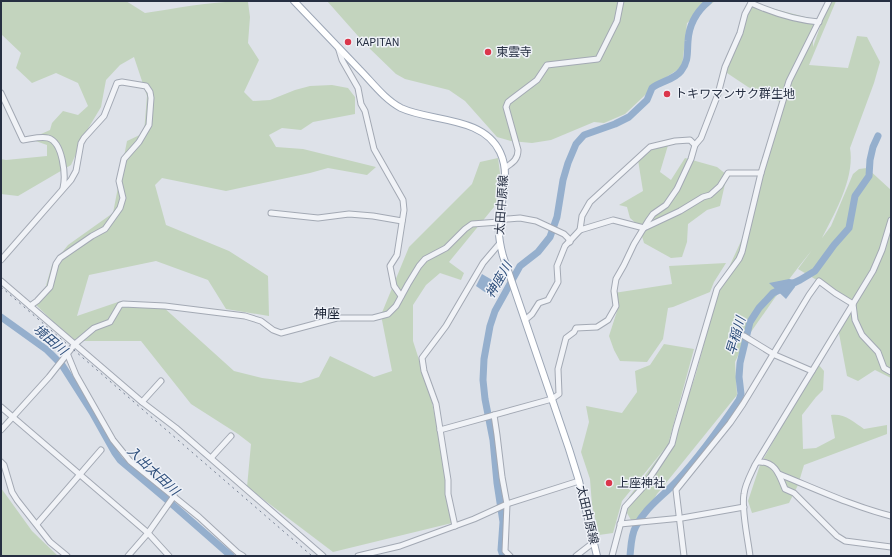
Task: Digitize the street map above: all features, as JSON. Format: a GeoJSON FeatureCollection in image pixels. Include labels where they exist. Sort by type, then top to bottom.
{"type":"FeatureCollection","features":[{"type":"Feature","properties":{"kind":"main road","name":"太田中原線"},"geometry":{"type":"LineString","coordinates":[[294,1],[394,104],[412,112],[477,129],[489,137],[497,145],[501,153],[504,168],[504,189],[498,222],[500,243],[579,481],[597,556]]}},
{"type":"Feature","properties":{"kind":"street"},"geometry":{"type":"LineString","coordinates":[[504,168],[516,160],[518,155],[518,150],[506,107],[508,102],[537,80],[547,65],[598,59],[618,21],[621,1]]}},
{"type":"Feature","properties":{"kind":"street"},"geometry":{"type":"LineString","coordinates":[[612,556],[625,508],[648,480],[674,440],[676,428],[717,289],[736,264],[742,252],[761,173],[789,81],[829,1]]}},
{"type":"Feature","properties":{"kind":"street"},"geometry":{"type":"LineString","coordinates":[[440,430],[552,399],[559,394],[558,369],[566,338],[574,332],[576,328],[597,327],[608,320],[616,306],[614,291],[616,279],[653,214],[666,205],[674,194],[691,159],[695,145],[701,138],[718,94],[725,67],[738,38],[745,14],[752,2],[766,9],[797,19],[819,22]]}},
{"type":"Feature","properties":{"kind":"street"},"geometry":{"type":"LineString","coordinates":[[338,47],[342,60],[358,88],[374,149],[402,197],[404,210],[397,255],[390,266],[394,286],[401,296]]}},
{"type":"Feature","properties":{"kind":"street"},"geometry":{"type":"LineString","coordinates":[[1,260],[71,180],[76,171],[81,143],[104,116],[117,83],[122,82],[146,86],[150,92],[151,98],[149,125],[138,142],[124,159],[119,181],[123,198],[120,208],[105,229],[60,258],[56,264],[50,287],[30,306]]}},
{"type":"Feature","properties":{"kind":"street"},"geometry":{"type":"LineString","coordinates":[[1,93],[23,140],[46,137],[54,143],[61,153],[64,178],[63,188]]}},
{"type":"Feature","properties":{"kind":"street"},"geometry":{"type":"LineString","coordinates":[[525,320],[532,314],[539,303],[548,300],[555,288],[558,282],[557,266],[565,246],[580,230],[582,216],[590,202],[650,147],[675,141],[690,140],[695,145]]}},
{"type":"Feature","properties":{"kind":"street"},"geometry":{"type":"LineString","coordinates":[[580,230],[613,220],[644,228],[680,211],[703,197],[710,195],[720,186],[728,173],[761,173]]}},
{"type":"Feature","properties":{"kind":"street"},"geometry":{"type":"LineString","coordinates":[[270,213],[318,218],[349,214],[402,221]]}},
{"type":"Feature","properties":{"kind":"street"},"geometry":{"type":"LineString","coordinates":[[1,430],[19,408],[49,377],[75,344],[94,328],[110,322],[120,305],[123,304],[165,306],[245,316],[261,321],[273,330],[281,333],[337,318],[373,318],[388,314],[390,310],[396,306],[419,266],[425,259],[446,248],[466,229],[477,223],[498,222],[507,219],[520,218],[536,221],[564,234],[570,242]]}},
{"type":"Feature","properties":{"kind":"street"},"geometry":{"type":"LineString","coordinates":[[750,556],[744,507],[745,488],[758,462],[873,270],[882,250],[891,220]]}},
{"type":"Feature","properties":{"kind":"street"},"geometry":{"type":"LineString","coordinates":[[455,526],[448,494],[446,468],[436,404],[424,370],[422,358],[446,326],[483,263],[500,243]]}},
{"type":"Feature","properties":{"kind":"street"},"geometry":{"type":"LineString","coordinates":[[1,281],[142,402],[176,428],[323,556]]}},
{"type":"Feature","properties":{"kind":"street"},"geometry":{"type":"LineString","coordinates":[[684,556],[676,490],[730,423],[743,404],[819,281],[853,304]]}},
{"type":"Feature","properties":{"kind":"street"},"geometry":{"type":"LineString","coordinates":[[853,304],[855,320],[862,335],[878,352],[884,368],[891,372]]}},
{"type":"Feature","properties":{"kind":"street"},"geometry":{"type":"LineString","coordinates":[[744,336],[773,354],[812,371]]}},
{"type":"Feature","properties":{"kind":"street"},"geometry":{"type":"LineString","coordinates":[[67,353],[76,375],[113,440],[130,461],[174,496],[220,538],[243,556]]}},
{"type":"Feature","properties":{"kind":"street"},"geometry":{"type":"LineString","coordinates":[[142,402],[161,381]]}},
{"type":"Feature","properties":{"kind":"street"},"geometry":{"type":"LineString","coordinates":[[1,407],[148,533],[169,556]]}},
{"type":"Feature","properties":{"kind":"street"},"geometry":{"type":"LineString","coordinates":[[494,415],[507,504],[505,551],[510,556]]}},
{"type":"Feature","properties":{"kind":"street"},"geometry":{"type":"LineString","coordinates":[[211,458],[231,436]]}},
{"type":"Feature","properties":{"kind":"street"},"geometry":{"type":"LineString","coordinates":[[37,524],[101,450]]}},
{"type":"Feature","properties":{"kind":"street"},"geometry":{"type":"LineString","coordinates":[[1,462],[4,465],[12,492],[50,542],[67,556]]}},
{"type":"Feature","properties":{"kind":"street"},"geometry":{"type":"LineString","coordinates":[[758,462],[766,462],[773,466],[779,474],[785,489],[794,493],[837,536],[845,541],[891,547]]}},
{"type":"Feature","properties":{"kind":"street"},"geometry":{"type":"LineString","coordinates":[[779,474],[824,494],[891,516]]}},
{"type":"Feature","properties":{"kind":"street"},"geometry":{"type":"LineString","coordinates":[[358,556],[381,552],[400,546],[474,519],[507,504],[579,481]]}},
{"type":"Feature","properties":{"kind":"street"},"geometry":{"type":"LineString","coordinates":[[128,556],[148,533],[174,496]]}},
{"type":"Feature","properties":{"kind":"street"},"geometry":{"type":"LineString","coordinates":[[620,524],[679,518],[744,507]]}},
{"type":"Feature","properties":{"kind":"street"},"geometry":{"type":"LineString","coordinates":[[576,556],[594,542]]}},
{"type":"Feature","properties":{"kind":"street"},"geometry":{"type":"LineString","coordinates":[[381,552],[385,556]]}},
{"type":"Feature","properties":{"kind":"green space"},"geometry":{"type":"Polygon","coordinates":[[[1,1],[126,1],[145,13],[209,3],[248,2],[250,17],[248,43],[259,60],[244,92],[253,101],[270,100],[310,86],[332,85],[348,88],[355,97],[355,114],[313,122],[301,130],[282,128],[269,135],[276,147],[303,149],[376,167],[367,175],[328,168],[226,191],[162,178],[155,185],[166,225],[229,251],[268,276],[269,316],[226,309],[208,280],[156,261],[89,275],[77,316],[121,301],[162,306],[234,371],[262,378],[301,383],[319,377],[330,356],[374,377],[392,371],[381,315],[409,247],[472,184],[480,162],[498,158],[503,196],[449,262],[464,273],[461,280],[440,273],[426,285],[413,305],[413,341],[431,397],[448,482],[452,523],[333,552],[247,487],[251,444],[191,404],[141,341],[73,341],[35,304],[45,289],[52,265],[68,245],[113,213],[127,141],[144,133],[147,96],[134,57],[120,65],[106,80],[101,107],[86,132],[71,165],[18,196],[1,194],[1,159],[6,160],[47,156],[47,145],[30,139],[50,130],[52,123],[63,111],[78,115],[88,106],[78,83],[56,73],[32,83],[16,68],[21,53],[1,34],[1,1]]]}},
{"type":"Feature","properties":{"kind":"green space"},"geometry":{"type":"Polygon","coordinates":[[[327,1],[715,1],[687,23],[682,67],[660,81],[625,114],[604,123],[594,122],[551,140],[532,143],[511,141],[497,137],[465,101],[449,90],[405,79],[396,74],[366,45],[327,1]]]}},
{"type":"Feature","properties":{"kind":"green space"},"geometry":{"type":"Polygon","coordinates":[[[829,1],[836,1],[809,65],[848,68],[857,36],[867,37],[880,62],[874,83],[850,148],[850,171],[847,183],[838,206],[822,238],[831,226],[853,174],[859,169],[867,168],[891,190],[891,378],[875,370],[858,381],[847,376],[838,328],[854,302],[798,269],[812,250],[774,299],[746,339],[735,362],[737,395],[657,494],[642,519],[631,520],[627,513],[629,497],[666,447],[622,501],[613,533],[599,535],[592,505],[590,479],[581,452],[589,422],[586,406],[622,413],[637,392],[635,371],[650,365],[664,344],[694,349],[669,441],[682,414],[695,377],[719,289],[742,239],[761,173],[760,163],[770,147],[780,102],[748,87],[724,71],[751,3],[813,19],[813,47],[829,1]]]}},
{"type":"Feature","properties":{"kind":"green space"},"geometry":{"type":"Polygon","coordinates":[[[669,142],[660,172],[671,180],[685,158],[717,167],[727,175],[720,206],[707,210],[688,224],[687,242],[682,257],[671,258],[644,243],[639,226],[630,218],[627,207],[619,205],[643,191],[638,160],[650,147],[669,142]]]}},
{"type":"Feature","properties":{"kind":"green space"},"geometry":{"type":"Polygon","coordinates":[[[726,263],[714,282],[710,292],[668,308],[663,339],[647,362],[620,361],[609,336],[618,308],[614,293],[672,284],[669,266],[726,263]]]}},
{"type":"Feature","properties":{"kind":"green space"},"geometry":{"type":"Polygon","coordinates":[[[817,363],[824,371],[823,390],[802,415],[803,449],[816,448],[835,438],[831,415],[840,415],[845,417],[864,429],[887,425],[887,434],[804,465],[798,485],[789,503],[752,513],[748,501],[760,465],[817,363]]]}},
{"type":"Feature","properties":{"kind":"green space"},"geometry":{"type":"Polygon","coordinates":[[[1,488],[32,531],[58,556],[1,556],[1,488]]]}},
{"type":"Feature","properties":{"kind":"water"},"geometry":{"type":"Polygon","coordinates":[[[482,274],[499,284],[492,297],[476,286],[482,274]]]}},
{"type":"Feature","properties":{"kind":"water"},"geometry":{"type":"Polygon","coordinates":[[[789,279],[796,280],[795,287],[786,299],[769,283],[789,279]]]}},
{"type":"Feature","properties":{"kind":"waterway","name":"神座川"},"geometry":{"type":"LineString","coordinates":[[503,556],[501,550],[503,522],[497,483],[493,440],[483,380],[484,359],[490,326],[495,311],[520,266],[538,252],[550,237],[557,217],[563,180],[576,144],[584,135],[615,124],[629,117],[647,100],[652,88],[675,76],[681,71],[686,60],[690,29],[694,18],[709,1]]}},
{"type":"Feature","properties":{"kind":"waterway","name":"早稲川"},"geometry":{"type":"LineString","coordinates":[[630,556],[633,533],[640,519],[694,462],[739,400],[741,394],[739,377],[740,363],[750,322],[759,308],[773,293],[815,271],[834,245],[849,228],[855,196],[869,176],[870,160],[873,147],[878,136]]}},
{"type":"Feature","properties":{"kind":"waterway","name":"入出太田川"},"geometry":{"type":"LineString","coordinates":[[1,317],[47,350],[62,365],[120,460],[231,556]]}},
{"type":"Feature","properties":{"kind":"railway"},"geometry":{"type":"LineString","coordinates":[[1,287],[312,556]]}},
{"type":"Feature","properties":{"kind":"place","name":"KAPITAN"},"geometry":{"type":"Point","coordinates":[348,42]}},
{"type":"Feature","properties":{"kind":"place","name":"東雲寺"},"geometry":{"type":"Point","coordinates":[488,52]}},
{"type":"Feature","properties":{"kind":"place","name":"トキワマンサク群生地"},"geometry":{"type":"Point","coordinates":[667,94]}},
{"type":"Feature","properties":{"kind":"place","name":"上座神社"},"geometry":{"type":"Point","coordinates":[609,483]}},
{"type":"Feature","properties":{"kind":"district","name":"神座"},"geometry":{"type":"Point","coordinates":[327,314]}},
{"type":"Feature","properties":{"kind":"water label","name":"境田川"},"geometry":{"type":"Point","coordinates":[50,340]}}]}
